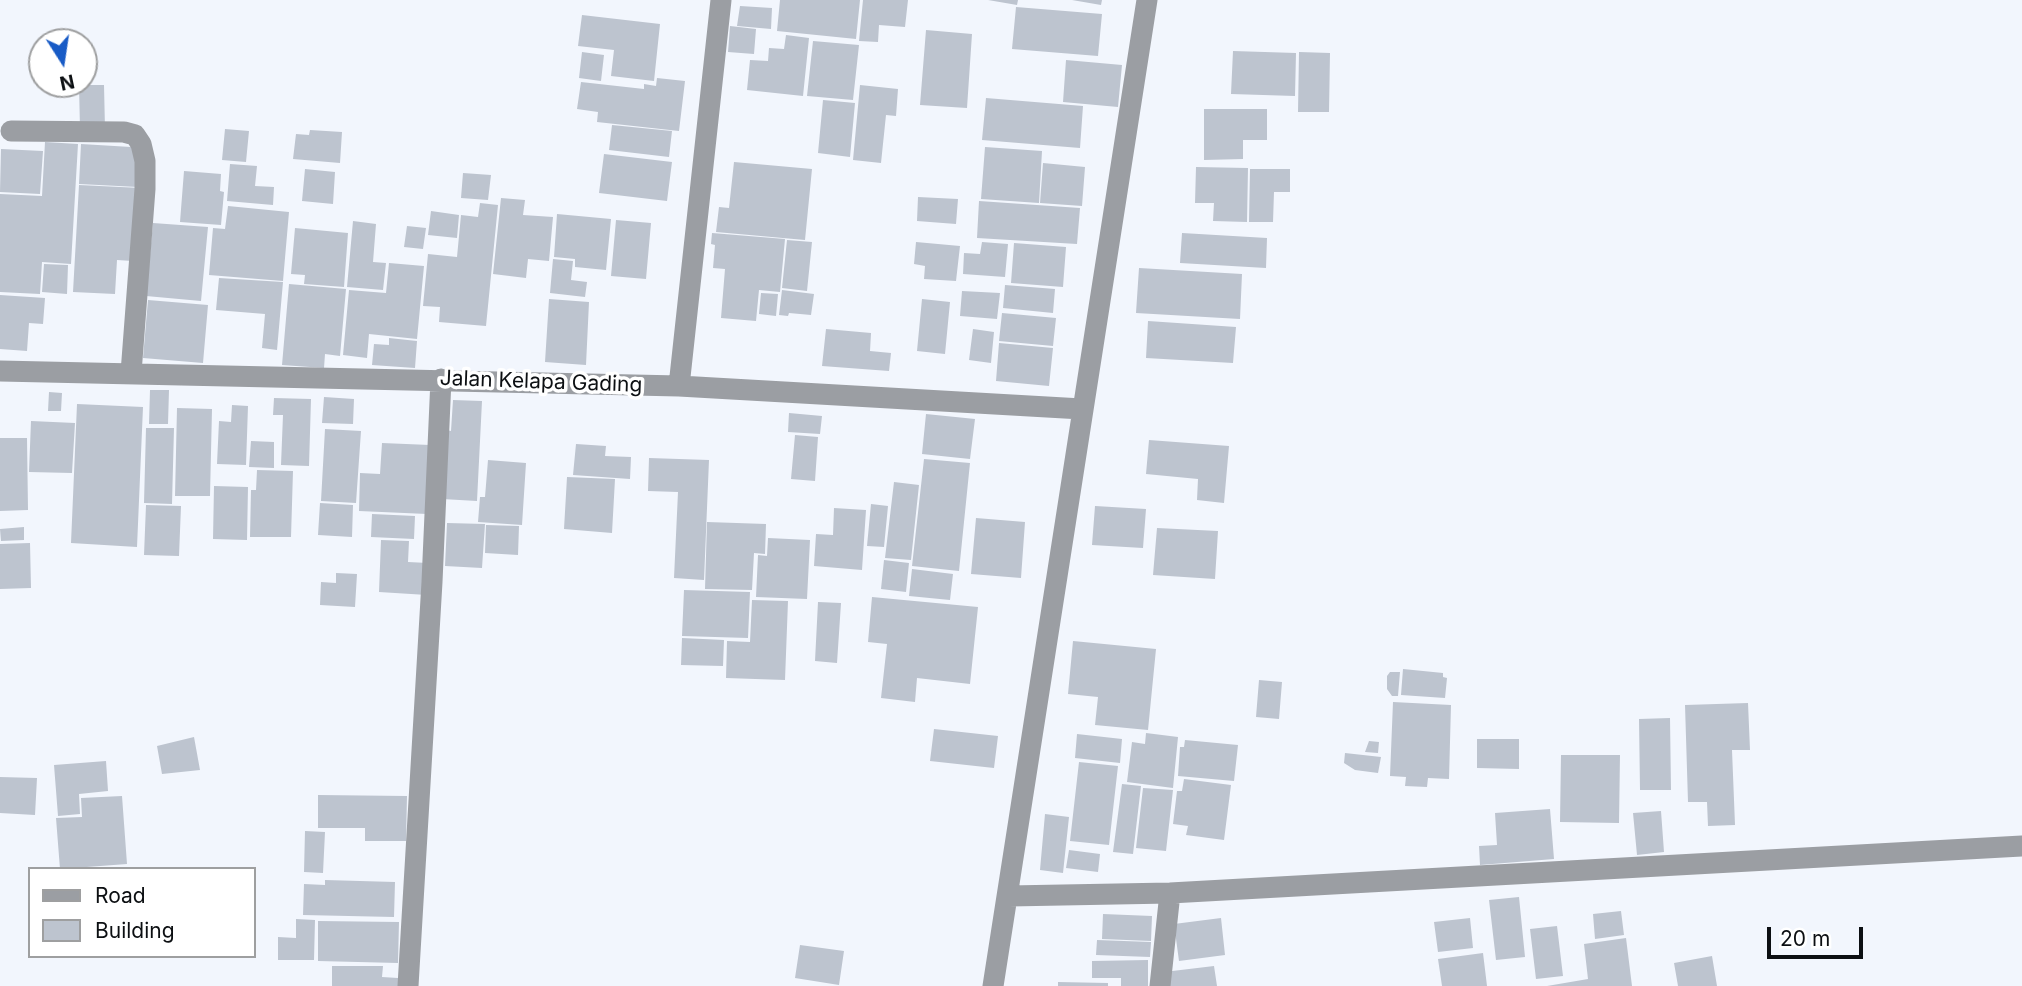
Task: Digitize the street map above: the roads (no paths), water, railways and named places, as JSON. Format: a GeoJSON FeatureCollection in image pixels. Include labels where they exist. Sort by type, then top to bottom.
{"type":"FeatureCollection","features":[{"type":"Feature","properties":{"kind":"street"},"geometry":{"type":"LineString","coordinates":[[679,386],[721,0]]}},
{"type":"Feature","properties":{"kind":"street"},"geometry":{"type":"LineString","coordinates":[[993,986],[1147,0]]}},
{"type":"Feature","properties":{"kind":"street"},"geometry":{"type":"LineString","coordinates":[[11,131],[124,132],[135,135],[141,144],[145,161],[145,190],[131,373]]}},
{"type":"Feature","properties":{"kind":"street","name":"Jalan Kelapa Gading"},"geometry":{"type":"LineString","coordinates":[[0,371],[679,386],[1082,409]]}},
{"type":"Feature","properties":{"kind":"street"},"geometry":{"type":"LineString","coordinates":[[408,986],[431,609],[440,379]]}},
{"type":"Feature","properties":{"kind":"street"},"geometry":{"type":"LineString","coordinates":[[1009,896],[1170,893],[2022,846]]}},
{"type":"Feature","properties":{"kind":"street"},"geometry":{"type":"LineString","coordinates":[[1160,986],[1170,893]]}}]}
